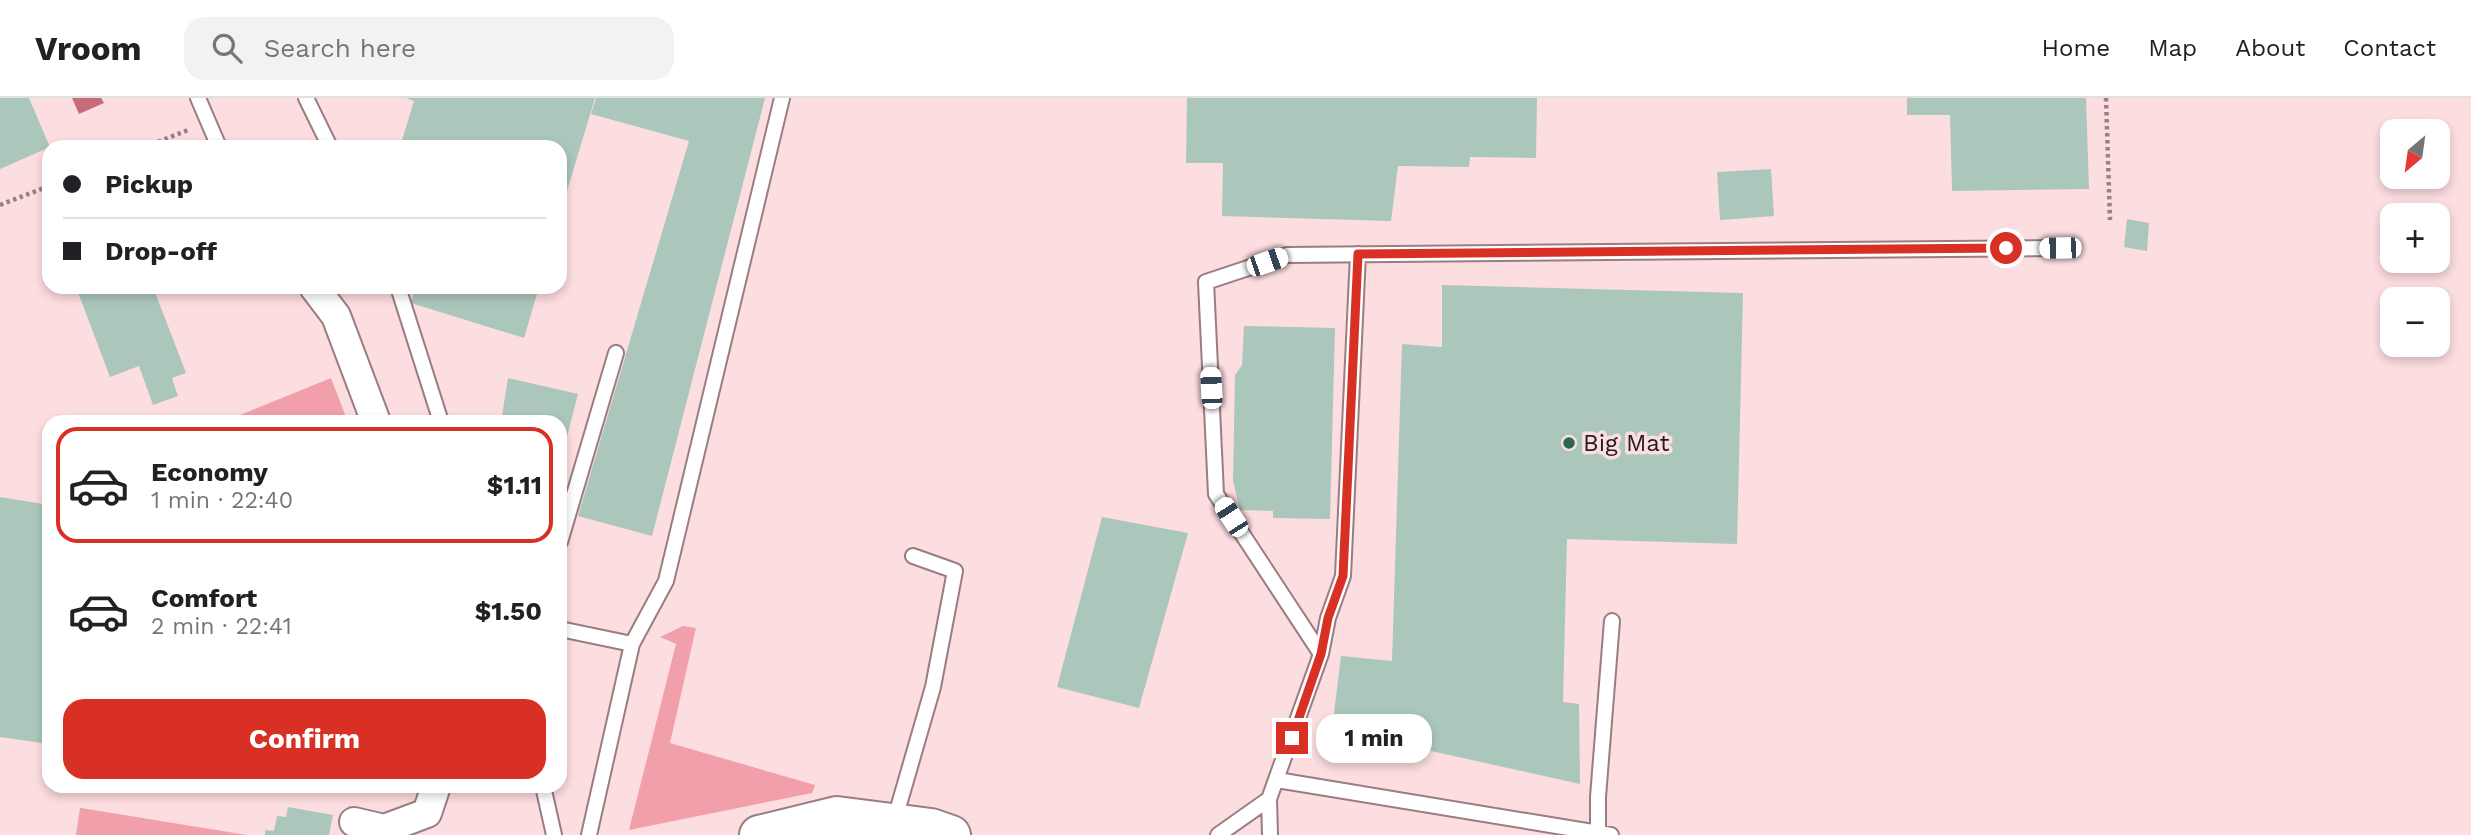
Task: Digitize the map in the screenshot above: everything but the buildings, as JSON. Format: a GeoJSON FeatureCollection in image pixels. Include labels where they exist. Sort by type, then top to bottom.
{"type":"FeatureCollection","features":[{"type":"Feature","properties":{"kind":"main road"},"geometry":{"type":"LineString","coordinates":[[759,835],[837,816],[931,828],[951,835]]}},
{"type":"Feature","properties":{"kind":"street"},"geometry":{"type":"LineString","coordinates":[[319,294],[336,316],[373,415]]}},
{"type":"Feature","properties":{"kind":"street"},"geometry":{"type":"LineString","coordinates":[[354,822],[384,830],[427,813],[434,793]]}},
{"type":"Feature","properties":{"kind":"lane"},"geometry":{"type":"LineString","coordinates":[[198,98],[216,140]]}},
{"type":"Feature","properties":{"kind":"lane"},"geometry":{"type":"LineString","coordinates":[[306,98],[327,140]]}},
{"type":"Feature","properties":{"kind":"lane"},"geometry":{"type":"LineString","coordinates":[[589,835],[632,644],[666,581],[782,98]]}},
{"type":"Feature","properties":{"kind":"lane"},"geometry":{"type":"LineString","coordinates":[[1321,654],[1216,494],[1206,282],[1287,255],[2060,248]]}},
{"type":"Feature","properties":{"kind":"lane"},"geometry":{"type":"LineString","coordinates":[[1270,835],[1269,799],[1321,654],[1328,618],[1343,576],[1358,254]]}},
{"type":"Feature","properties":{"kind":"lane"},"geometry":{"type":"LineString","coordinates":[[400,294],[440,415]]}},
{"type":"Feature","properties":{"kind":"lane"},"geometry":{"type":"LineString","coordinates":[[567,518],[616,354]]}},
{"type":"Feature","properties":{"kind":"lane"},"geometry":{"type":"LineString","coordinates":[[894,824],[933,687],[955,570],[914,556]]}},
{"type":"Feature","properties":{"kind":"lane"},"geometry":{"type":"LineString","coordinates":[[1277,780],[1605,834],[1598,797],[1612,621]]}},
{"type":"Feature","properties":{"kind":"lane"},"geometry":{"type":"LineString","coordinates":[[567,630],[632,644]]}},
{"type":"Feature","properties":{"kind":"lane"},"geometry":{"type":"LineString","coordinates":[[545,793],[554,835]]}},
{"type":"Feature","properties":{"kind":"lane"},"geometry":{"type":"LineString","coordinates":[[1218,835],[1269,799]]}},
{"type":"Feature","properties":{"kind":"path"},"geometry":{"type":"LineString","coordinates":[[2106,98],[2110,220]]}},
{"type":"Feature","properties":{"kind":"path"},"geometry":{"type":"LineString","coordinates":[[163,140],[208,122]]}},
{"type":"Feature","properties":{"kind":"path"},"geometry":{"type":"LineString","coordinates":[[0,205],[42,189]]}},
{"type":"Feature","properties":{"kind":"shaded area"},"geometry":{"type":"Polygon","coordinates":[[[72,98],[101,98],[104,103],[79,114],[72,98]]]}},
{"type":"Feature","properties":{"kind":"shaded area"},"geometry":{"type":"Polygon","coordinates":[[[331,378],[345,415],[240,415],[331,378]]]}},
{"type":"Feature","properties":{"kind":"shaded area"},"geometry":{"type":"Polygon","coordinates":[[[683,626],[696,628],[670,743],[815,785],[812,793],[629,830],[676,644],[660,637],[683,626]]]}},
{"type":"Feature","properties":{"kind":"shaded area"},"geometry":{"type":"Polygon","coordinates":[[[81,808],[247,835],[76,835],[81,808]]]}},
{"type":"Feature","properties":{"kind":"place","name":"Big Mat"},"geometry":{"type":"Point","coordinates":[1569,443]}},
{"type":"Feature","properties":{"kind":"route"},"geometry":{"type":"LineString","coordinates":[[1292,738],[1321,654],[1328,618],[1343,576],[1358,254],[2006,248]]}}]}
